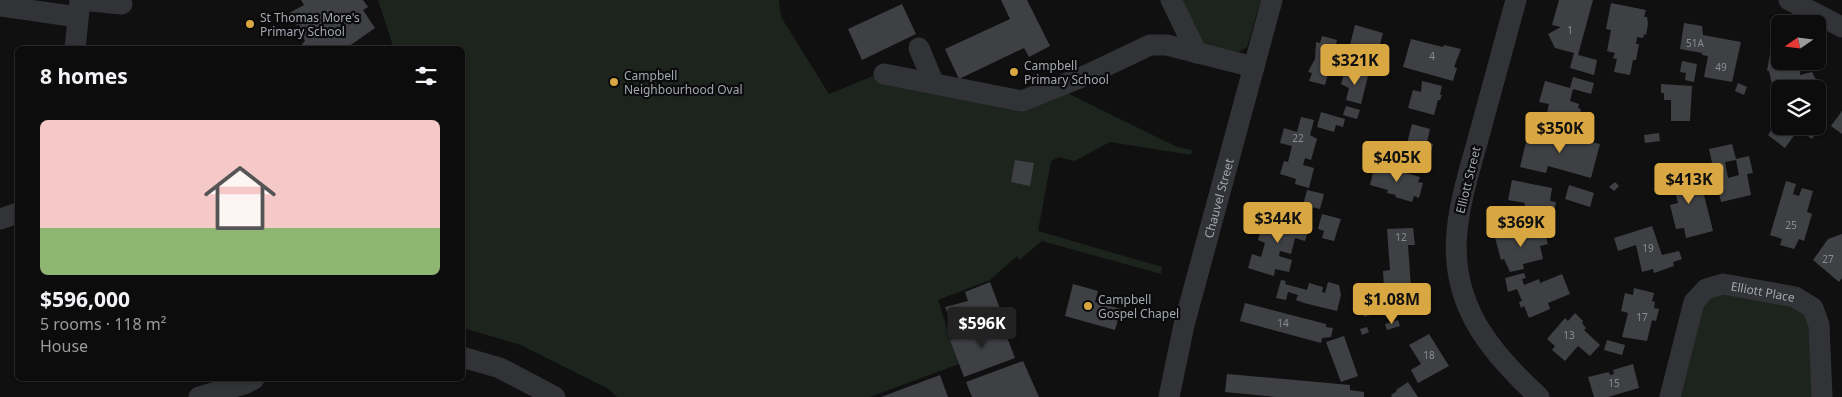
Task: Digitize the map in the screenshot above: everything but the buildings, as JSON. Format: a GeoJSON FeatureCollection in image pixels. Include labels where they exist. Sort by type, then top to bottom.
{"type":"FeatureCollection","features":[{"type":"Feature","properties":{"kind":"street"},"geometry":{"type":"LineString","coordinates":[[1171,0],[1197,53]]}},
{"type":"Feature","properties":{"kind":"street","name":"Chauvel Street"},"geometry":{"type":"LineString","coordinates":[[1170,397],[1184,325],[1272,0]]}},
{"type":"Feature","properties":{"kind":"street","name":"Elliott Street"},"geometry":{"type":"LineString","coordinates":[[1516,0],[1463,196],[1457,232],[1457,252],[1467,301],[1484,337],[1503,363],[1540,397]]}},
{"type":"Feature","properties":{"kind":"street"},"geometry":{"type":"LineString","coordinates":[[1789,0],[1842,27]]}},
{"type":"Feature","properties":{"kind":"street"},"geometry":{"type":"LineString","coordinates":[[0,6],[122,4]]}},
{"type":"Feature","properties":{"kind":"street"},"geometry":{"type":"LineString","coordinates":[[76,46],[80,6]]}},
{"type":"Feature","properties":{"kind":"street"},"geometry":{"type":"LineString","coordinates":[[884,74],[1014,101],[1027,101],[1087,75],[1145,46],[1161,44],[1254,67]]}},
{"type":"Feature","properties":{"kind":"street"},"geometry":{"type":"LineString","coordinates":[[919,48],[934,84]]}},
{"type":"Feature","properties":{"kind":"street"},"geometry":{"type":"LineString","coordinates":[[0,219],[15,214]]}},
{"type":"Feature","properties":{"kind":"street","name":"Elliott Place"},"geometry":{"type":"LineString","coordinates":[[1670,397],[1694,302],[1703,290],[1723,284],[1795,297],[1813,308],[1819,325],[1822,397]]}},
{"type":"Feature","properties":{"kind":"street"},"geometry":{"type":"LineString","coordinates":[[465,358],[500,368],[555,397]]}},
{"type":"Feature","properties":{"kind":"street"},"geometry":{"type":"LineString","coordinates":[[199,397],[250,381]]}},
{"type":"Feature","properties":{"kind":"shaded area"},"geometry":{"type":"Polygon","coordinates":[[[378,0],[779,0],[781,17],[829,94],[873,76],[941,90],[1065,92],[1177,147],[1192,150],[1191,155],[1110,142],[1074,161],[1059,157],[1051,161],[1038,231],[1162,267],[1161,274],[1042,241],[1019,260],[1017,256],[990,280],[938,300],[959,364],[870,397],[617,397],[607,388],[521,345],[465,329],[465,46],[393,46],[378,0]]]}},
{"type":"Feature","properties":{"kind":"shaded area"},"geometry":{"type":"Polygon","coordinates":[[[1179,0],[1261,0],[1247,47],[1238,52],[1201,44],[1179,0]]]}},
{"type":"Feature","properties":{"kind":"shaded area"},"geometry":{"type":"Polygon","coordinates":[[[1713,293],[1792,303],[1810,318],[1815,397],[1677,397],[1698,314],[1713,293]]]}},
{"type":"Feature","properties":{"kind":"place","name":"St Thomas More's Primary School"},"geometry":{"type":"Point","coordinates":[250,24]}},
{"type":"Feature","properties":{"kind":"place","name":"Campbell Primary School"},"geometry":{"type":"Point","coordinates":[1014,72]}},
{"type":"Feature","properties":{"kind":"place","name":"Campbell Neighbourhood Oval"},"geometry":{"type":"Point","coordinates":[614,82]}},
{"type":"Feature","properties":{"kind":"place","name":"Campbell Gospel Chapel"},"geometry":{"type":"Point","coordinates":[1088,306]}}]}
